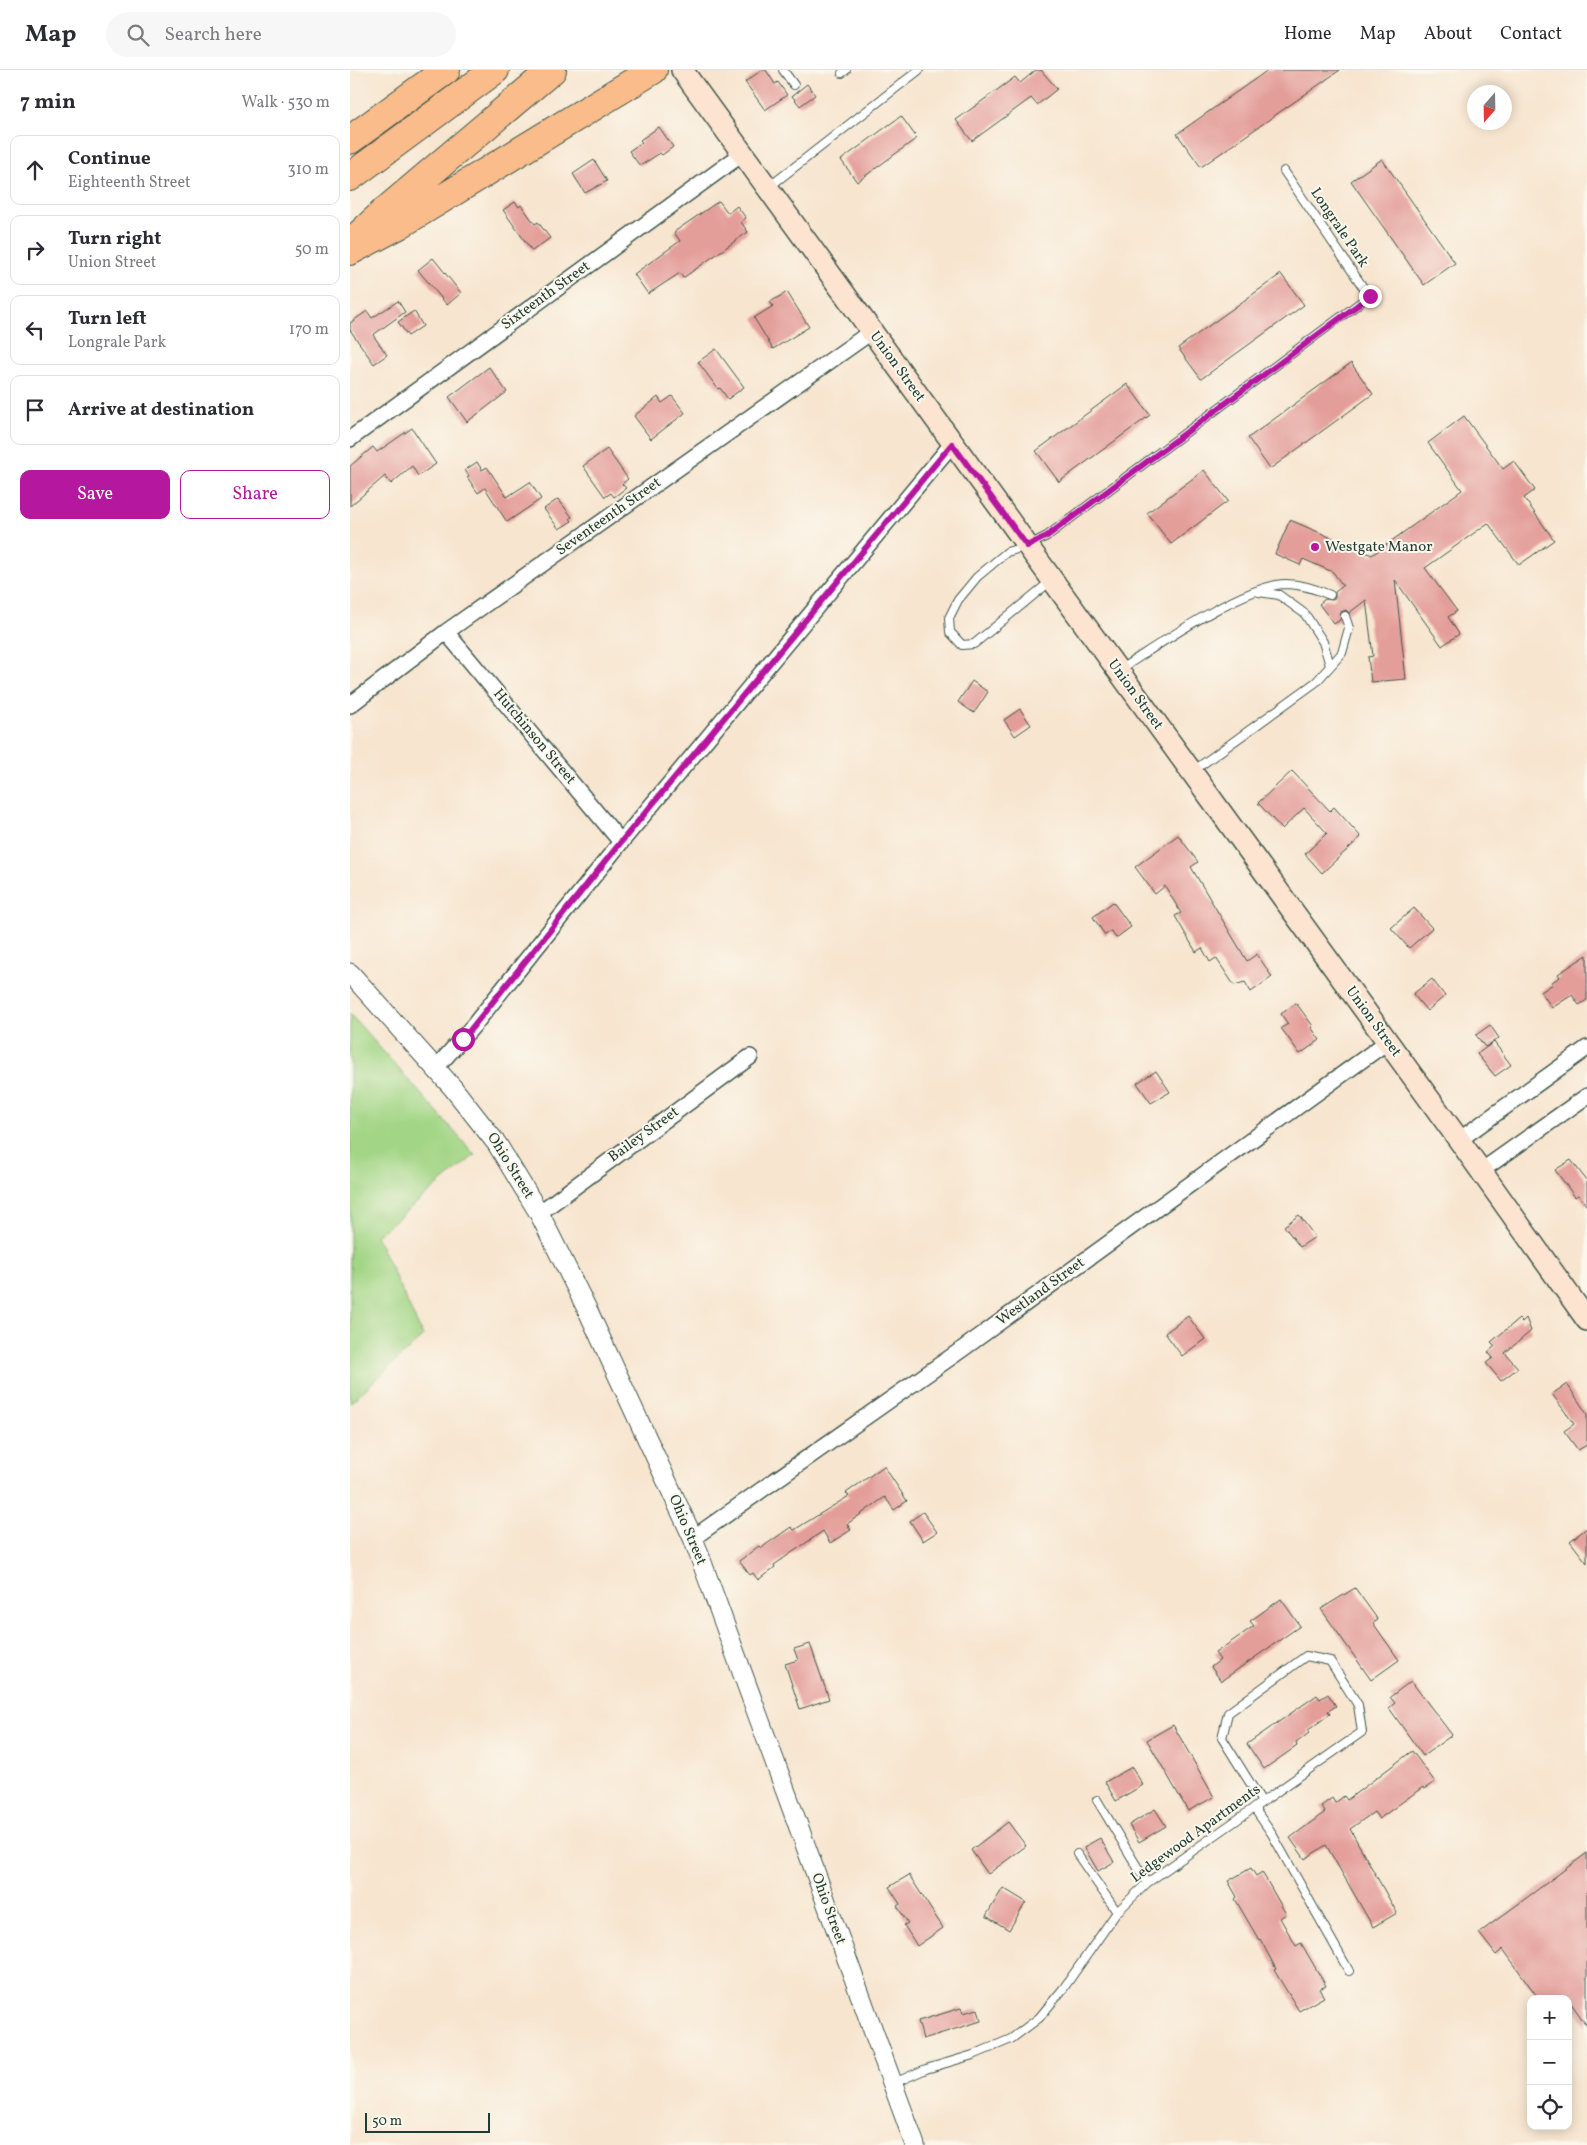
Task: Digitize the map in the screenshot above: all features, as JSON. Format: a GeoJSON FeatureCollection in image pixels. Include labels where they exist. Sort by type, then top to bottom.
{"type":"FeatureCollection","features":[{"type":"Feature","properties":{"kind":"highway"},"geometry":{"type":"LineString","coordinates":[[350,140],[446,70]]}},
{"type":"Feature","properties":{"kind":"highway"},"geometry":{"type":"LineString","coordinates":[[350,177],[495,70]]}},
{"type":"Feature","properties":{"kind":"highway"},"geometry":{"type":"LineString","coordinates":[[350,244],[384,212],[552,70]]}},
{"type":"Feature","properties":{"kind":"highway"},"geometry":{"type":"LineString","coordinates":[[350,251],[399,225],[653,70]]}},
{"type":"Feature","properties":{"kind":"main road","name":"Union Street"},"geometry":{"type":"LineString","coordinates":[[686,72],[742,154],[1459,1140],[1587,1320]]}},
{"type":"Feature","properties":{"kind":"street","name":"Sixteenth Street"},"geometry":{"type":"LineString","coordinates":[[350,439],[742,154]]}},
{"type":"Feature","properties":{"kind":"street","name":"Seventeenth Street"},"geometry":{"type":"LineString","coordinates":[[350,705],[446,632],[871,332]]}},
{"type":"Feature","properties":{"kind":"street"},"geometry":{"type":"LineString","coordinates":[[436,1068],[474,1025],[621,842],[952,444]]}},
{"type":"Feature","properties":{"kind":"street","name":"Hutchinson Street"},"geometry":{"type":"LineString","coordinates":[[446,632],[621,842]]}},
{"type":"Feature","properties":{"kind":"street","name":"Ohio Street"},"geometry":{"type":"LineString","coordinates":[[350,973],[436,1068],[497,1144],[538,1213],[588,1311],[693,1538],[915,2145]]}},
{"type":"Feature","properties":{"kind":"street","name":"Westland Street"},"geometry":{"type":"LineString","coordinates":[[693,1538],[962,1350],[1387,1042]]}},
{"type":"Feature","properties":{"kind":"street"},"geometry":{"type":"LineString","coordinates":[[1459,1140],[1587,1048]]}},
{"type":"Feature","properties":{"kind":"street","name":"Bailey Street"},"geometry":{"type":"LineString","coordinates":[[538,1213],[750,1057]]}},
{"type":"Feature","properties":{"kind":"street"},"geometry":{"type":"LineString","coordinates":[[1481,1171],[1587,1096]]}},
{"type":"Feature","properties":{"kind":"lane"},"geometry":{"type":"LineString","coordinates":[[783,70],[794,85]]}},
{"type":"Feature","properties":{"kind":"lane"},"geometry":{"type":"LineString","coordinates":[[767,188],[919,70]]}},
{"type":"Feature","properties":{"kind":"lane","name":"Longrale Park"},"geometry":{"type":"LineString","coordinates":[[1027,546],[1047,536],[1370,296],[1284,171]]}},
{"type":"Feature","properties":{"kind":"lane"},"geometry":{"type":"LineString","coordinates":[[1027,546],[1007,552],[977,577],[958,600],[949,618],[950,632],[962,645],[974,644],[1052,580]]}},
{"type":"Feature","properties":{"kind":"lane"},"geometry":{"type":"LineString","coordinates":[[1117,671],[1199,620],[1254,591],[1284,584],[1307,587],[1330,595]]}},
{"type":"Feature","properties":{"kind":"lane"},"geometry":{"type":"LineString","coordinates":[[1254,591],[1279,596],[1305,614],[1324,642],[1330,666]]}},
{"type":"Feature","properties":{"kind":"lane"},"geometry":{"type":"LineString","coordinates":[[1191,773],[1316,682],[1342,653],[1349,628],[1345,616]]}},
{"type":"Feature","properties":{"kind":"lane","name":"Ledgewood Apartments"},"geometry":{"type":"LineString","coordinates":[[892,2084],[926,2069],[973,2055],[1011,2039],[1039,2018],[1063,1989],[1117,1912],[1148,1883],[1362,1732],[1358,1705],[1330,1661],[1306,1656],[1228,1713],[1222,1738],[1262,1802]]}},
{"type":"Feature","properties":{"kind":"lane"},"geometry":{"type":"LineString","coordinates":[[1096,1800],[1148,1883]]}},
{"type":"Feature","properties":{"kind":"lane"},"geometry":{"type":"LineString","coordinates":[[1254,1808],[1272,1834],[1349,1971]]}},
{"type":"Feature","properties":{"kind":"lane"},"geometry":{"type":"LineString","coordinates":[[1077,1854],[1117,1912]]}},
{"type":"Feature","properties":{"kind":"green space"},"geometry":{"type":"Polygon","coordinates":[[[350,1014],[475,1155],[376,1236],[423,1336],[350,1403],[350,1014]]]}},
{"type":"Feature","properties":{"kind":"building"},"geometry":{"type":"Polygon","coordinates":[[[762,70],[766,70],[775,84],[778,82],[787,95],[765,110],[745,82],[762,70]]]}},
{"type":"Feature","properties":{"kind":"building"},"geometry":{"type":"Polygon","coordinates":[[[1036,70],[1041,70],[1057,89],[1037,105],[1031,98],[972,141],[956,120],[1015,77],[1020,83],[1036,70]]]}},
{"type":"Feature","properties":{"kind":"building"},"geometry":{"type":"Polygon","coordinates":[[[1268,70],[1340,70],[1201,167],[1177,134],[1268,70]]]}},
{"type":"Feature","properties":{"kind":"building"},"geometry":{"type":"Polygon","coordinates":[[[807,84],[815,95],[800,106],[792,96],[807,84]]]}},
{"type":"Feature","properties":{"kind":"building"},"geometry":{"type":"Polygon","coordinates":[[[901,116],[917,138],[857,182],[841,160],[901,116]]]}},
{"type":"Feature","properties":{"kind":"building"},"geometry":{"type":"Polygon","coordinates":[[[659,127],[673,147],[640,166],[629,151],[642,142],[640,140],[659,127]]]}},
{"type":"Feature","properties":{"kind":"building"},"geometry":{"type":"Polygon","coordinates":[[[1382,159],[1455,263],[1424,285],[1351,181],[1382,159]]]}},
{"type":"Feature","properties":{"kind":"building"},"geometry":{"type":"Polygon","coordinates":[[[594,160],[607,181],[585,193],[573,174],[594,160]]]}},
{"type":"Feature","properties":{"kind":"building"},"geometry":{"type":"Polygon","coordinates":[[[719,201],[728,213],[737,206],[746,218],[741,222],[748,232],[683,278],[680,273],[648,294],[634,274],[680,241],[674,232],[719,201]]]}},
{"type":"Feature","properties":{"kind":"building"},"geometry":{"type":"Polygon","coordinates":[[[515,202],[519,207],[521,205],[535,224],[538,222],[550,238],[532,251],[503,210],[515,202]]]}},
{"type":"Feature","properties":{"kind":"building"},"geometry":{"type":"Polygon","coordinates":[[[433,258],[461,293],[447,305],[418,270],[433,258]]]}},
{"type":"Feature","properties":{"kind":"building"},"geometry":{"type":"Polygon","coordinates":[[[1281,274],[1304,305],[1201,379],[1178,348],[1281,274]]]}},
{"type":"Feature","properties":{"kind":"building"},"geometry":{"type":"Polygon","coordinates":[[[787,292],[809,327],[773,349],[754,318],[773,306],[770,302],[787,292]]]}},
{"type":"Feature","properties":{"kind":"building"},"geometry":{"type":"Polygon","coordinates":[[[398,301],[405,312],[373,335],[387,355],[374,364],[350,330],[350,323],[367,311],[372,318],[398,301]]]}},
{"type":"Feature","properties":{"kind":"building"},"geometry":{"type":"Polygon","coordinates":[[[414,311],[423,326],[408,336],[398,322],[414,311]]]}},
{"type":"Feature","properties":{"kind":"building"},"geometry":{"type":"Polygon","coordinates":[[[716,349],[744,387],[728,399],[698,362],[716,349]]]}},
{"type":"Feature","properties":{"kind":"building"},"geometry":{"type":"Polygon","coordinates":[[[1351,363],[1373,394],[1270,469],[1248,438],[1351,363]]]}},
{"type":"Feature","properties":{"kind":"building"},"geometry":{"type":"Polygon","coordinates":[[[489,367],[507,392],[467,422],[449,397],[489,367]]]}},
{"type":"Feature","properties":{"kind":"building"},"geometry":{"type":"Polygon","coordinates":[[[1127,384],[1150,415],[1059,482],[1036,451],[1127,384]]]}},
{"type":"Feature","properties":{"kind":"building"},"geometry":{"type":"Polygon","coordinates":[[[672,396],[685,413],[651,439],[634,416],[658,397],[662,403],[672,396]]]}},
{"type":"Feature","properties":{"kind":"building","name":"Westgate Manor"},"geometry":{"type":"Polygon","coordinates":[[[1464,416],[1503,469],[1514,461],[1535,490],[1524,498],[1554,540],[1519,565],[1488,523],[1425,568],[1457,611],[1448,617],[1459,634],[1442,646],[1395,580],[1406,679],[1371,682],[1368,657],[1373,656],[1366,600],[1349,613],[1346,610],[1341,612],[1340,620],[1334,624],[1319,604],[1325,599],[1333,600],[1335,592],[1343,586],[1333,572],[1303,559],[1300,565],[1275,554],[1290,520],[1372,555],[1462,490],[1428,443],[1464,416]]]}},
{"type":"Feature","properties":{"kind":"building"},"geometry":{"type":"Polygon","coordinates":[[[412,428],[436,464],[418,476],[412,466],[391,484],[385,476],[350,506],[350,466],[373,447],[377,452],[412,428]]]}},
{"type":"Feature","properties":{"kind":"building"},"geometry":{"type":"Polygon","coordinates":[[[607,449],[628,479],[622,484],[626,488],[614,497],[611,493],[605,497],[583,466],[607,449]]]}},
{"type":"Feature","properties":{"kind":"building"},"geometry":{"type":"Polygon","coordinates":[[[477,462],[482,470],[487,467],[507,497],[530,482],[541,499],[507,522],[485,488],[478,493],[467,477],[469,476],[465,470],[477,462]]]}},
{"type":"Feature","properties":{"kind":"building"},"geometry":{"type":"Polygon","coordinates":[[[1204,470],[1228,501],[1171,544],[1147,513],[1204,470]]]}},
{"type":"Feature","properties":{"kind":"building"},"geometry":{"type":"Polygon","coordinates":[[[558,499],[572,517],[570,518],[572,521],[559,529],[544,509],[558,499]]]}},
{"type":"Feature","properties":{"kind":"building"},"geometry":{"type":"Polygon","coordinates":[[[972,681],[988,692],[974,713],[958,702],[972,681]]]}},
{"type":"Feature","properties":{"kind":"building"},"geometry":{"type":"Polygon","coordinates":[[[1020,709],[1031,725],[1015,736],[1004,720],[1020,709]]]}},
{"type":"Feature","properties":{"kind":"building"},"geometry":{"type":"Polygon","coordinates":[[[1292,771],[1330,811],[1334,807],[1361,837],[1322,873],[1305,854],[1327,833],[1304,808],[1282,829],[1258,803],[1292,771]]]}},
{"type":"Feature","properties":{"kind":"building"},"geometry":{"type":"Polygon","coordinates":[[[1178,835],[1198,862],[1191,867],[1247,961],[1257,954],[1272,977],[1251,992],[1245,982],[1234,985],[1216,958],[1210,962],[1202,948],[1196,952],[1175,916],[1181,913],[1165,886],[1155,894],[1135,867],[1178,835]]]}},
{"type":"Feature","properties":{"kind":"building"},"geometry":{"type":"Polygon","coordinates":[[[1113,902],[1131,927],[1116,938],[1111,931],[1105,935],[1093,917],[1113,902]]]}},
{"type":"Feature","properties":{"kind":"building"},"geometry":{"type":"Polygon","coordinates":[[[1414,908],[1432,928],[1409,948],[1391,928],[1414,908]]]}},
{"type":"Feature","properties":{"kind":"building"},"geometry":{"type":"Polygon","coordinates":[[[1587,955],[1587,1000],[1579,1005],[1572,995],[1552,1008],[1541,992],[1560,977],[1558,974],[1587,955]]]}},
{"type":"Feature","properties":{"kind":"building"},"geometry":{"type":"Polygon","coordinates":[[[1432,979],[1445,996],[1427,1011],[1413,994],[1432,979]]]}},
{"type":"Feature","properties":{"kind":"building"},"geometry":{"type":"Polygon","coordinates":[[[1296,1003],[1313,1026],[1311,1027],[1320,1040],[1300,1054],[1281,1028],[1288,1024],[1281,1014],[1296,1003]]]}},
{"type":"Feature","properties":{"kind":"building"},"geometry":{"type":"Polygon","coordinates":[[[1490,1025],[1499,1038],[1485,1047],[1476,1035],[1490,1025]]]}},
{"type":"Feature","properties":{"kind":"building"},"geometry":{"type":"Polygon","coordinates":[[[1494,1042],[1511,1065],[1495,1076],[1477,1054],[1494,1042]]]}},
{"type":"Feature","properties":{"kind":"building"},"geometry":{"type":"Polygon","coordinates":[[[1156,1071],[1170,1092],[1151,1103],[1137,1083],[1156,1071]]]}},
{"type":"Feature","properties":{"kind":"building"},"geometry":{"type":"Polygon","coordinates":[[[1571,1160],[1587,1181],[1587,1206],[1578,1195],[1575,1197],[1555,1170],[1571,1160]]]}},
{"type":"Feature","properties":{"kind":"building"},"geometry":{"type":"Polygon","coordinates":[[[1299,1215],[1315,1237],[1300,1247],[1284,1226],[1299,1215]]]}},
{"type":"Feature","properties":{"kind":"building"},"geometry":{"type":"Polygon","coordinates":[[[1188,1316],[1205,1339],[1182,1356],[1165,1333],[1188,1316]]]}},
{"type":"Feature","properties":{"kind":"building"},"geometry":{"type":"Polygon","coordinates":[[[1526,1318],[1531,1331],[1505,1353],[1518,1368],[1501,1381],[1486,1363],[1493,1358],[1488,1352],[1495,1346],[1491,1342],[1519,1319],[1522,1322],[1526,1318]]]}},
{"type":"Feature","properties":{"kind":"building"},"geometry":{"type":"Polygon","coordinates":[[[1567,1384],[1587,1414],[1587,1445],[1578,1450],[1564,1431],[1574,1424],[1552,1394],[1567,1384]]]}},
{"type":"Feature","properties":{"kind":"building"},"geometry":{"type":"Polygon","coordinates":[[[884,1466],[907,1501],[894,1510],[885,1497],[847,1524],[851,1530],[830,1543],[823,1531],[774,1565],[775,1567],[758,1580],[753,1573],[750,1575],[739,1561],[759,1546],[761,1548],[791,1527],[794,1530],[849,1496],[846,1493],[884,1466]]]}},
{"type":"Feature","properties":{"kind":"building"},"geometry":{"type":"Polygon","coordinates":[[[923,1512],[937,1532],[923,1541],[910,1521],[923,1512]]]}},
{"type":"Feature","properties":{"kind":"building"},"geometry":{"type":"Polygon","coordinates":[[[1587,1528],[1587,1563],[1570,1541],[1587,1528]]]}},
{"type":"Feature","properties":{"kind":"building"},"geometry":{"type":"Polygon","coordinates":[[[1355,1588],[1378,1620],[1373,1623],[1399,1660],[1371,1680],[1321,1609],[1355,1588]]]}},
{"type":"Feature","properties":{"kind":"building"},"geometry":{"type":"Polygon","coordinates":[[[1281,1599],[1300,1626],[1221,1681],[1211,1667],[1220,1660],[1215,1653],[1254,1626],[1250,1621],[1281,1599]]]}},
{"type":"Feature","properties":{"kind":"building"},"geometry":{"type":"Polygon","coordinates":[[[810,1644],[829,1699],[800,1709],[785,1664],[798,1660],[794,1649],[810,1644]]]}},
{"type":"Feature","properties":{"kind":"building"},"geometry":{"type":"Polygon","coordinates":[[[1411,1681],[1452,1735],[1423,1756],[1389,1708],[1395,1703],[1390,1697],[1411,1681]]]}},
{"type":"Feature","properties":{"kind":"building"},"geometry":{"type":"Polygon","coordinates":[[[1328,1694],[1336,1706],[1328,1711],[1330,1714],[1307,1731],[1309,1733],[1296,1743],[1297,1746],[1264,1769],[1247,1744],[1317,1695],[1320,1699],[1328,1694]]]}},
{"type":"Feature","properties":{"kind":"building"},"geometry":{"type":"Polygon","coordinates":[[[1173,1725],[1214,1797],[1188,1811],[1147,1740],[1173,1725]]]}},
{"type":"Feature","properties":{"kind":"building"},"geometry":{"type":"Polygon","coordinates":[[[1412,1751],[1435,1782],[1424,1789],[1423,1787],[1379,1819],[1374,1812],[1350,1829],[1397,1913],[1373,1927],[1326,1845],[1305,1859],[1290,1838],[1325,1812],[1321,1806],[1332,1798],[1335,1803],[1344,1796],[1347,1800],[1412,1751]]]}},
{"type":"Feature","properties":{"kind":"building"},"geometry":{"type":"Polygon","coordinates":[[[1132,1767],[1143,1785],[1116,1801],[1105,1782],[1132,1767]]]}},
{"type":"Feature","properties":{"kind":"building"},"geometry":{"type":"Polygon","coordinates":[[[1155,1809],[1166,1826],[1139,1842],[1129,1825],[1155,1809]]]}},
{"type":"Feature","properties":{"kind":"building"},"geometry":{"type":"Polygon","coordinates":[[[1008,1822],[1026,1846],[988,1874],[971,1850],[1008,1822]]]}},
{"type":"Feature","properties":{"kind":"building"},"geometry":{"type":"Polygon","coordinates":[[[1100,1838],[1114,1862],[1098,1871],[1084,1847],[1100,1838]]]}},
{"type":"Feature","properties":{"kind":"building"},"geometry":{"type":"Polygon","coordinates":[[[1587,1853],[1587,2026],[1572,2005],[1572,1995],[1536,1995],[1503,1949],[1496,1955],[1479,1933],[1587,1853]]]}},
{"type":"Feature","properties":{"kind":"building"},"geometry":{"type":"Polygon","coordinates":[[[1251,1868],[1256,1876],[1262,1872],[1286,1914],[1280,1918],[1296,1946],[1301,1943],[1326,1986],[1319,1989],[1324,1997],[1299,2011],[1274,1970],[1276,1969],[1260,1939],[1235,1899],[1237,1897],[1228,1881],[1251,1868]]]}},
{"type":"Feature","properties":{"kind":"building"},"geometry":{"type":"Polygon","coordinates":[[[909,1875],[943,1928],[917,1946],[904,1925],[908,1923],[897,1906],[900,1904],[889,1887],[909,1875]]]}},
{"type":"Feature","properties":{"kind":"building"},"geometry":{"type":"Polygon","coordinates":[[[1003,1888],[1026,1902],[1009,1930],[986,1916],[1003,1888]]]}},
{"type":"Feature","properties":{"kind":"building"},"geometry":{"type":"Polygon","coordinates":[[[961,2008],[963,2013],[978,2009],[981,2021],[923,2039],[918,2021],[961,2008]]]}},
{"type":"Feature","properties":{"kind":"place","name":"Westgate Manor"},"geometry":{"type":"Point","coordinates":[1315,547]}},
{"type":"Feature","properties":{"kind":"route"},"geometry":{"type":"LineString","coordinates":[[463,1039],[621,842],[952,444],[1027,546],[1047,536],[1370,296]]}}]}
